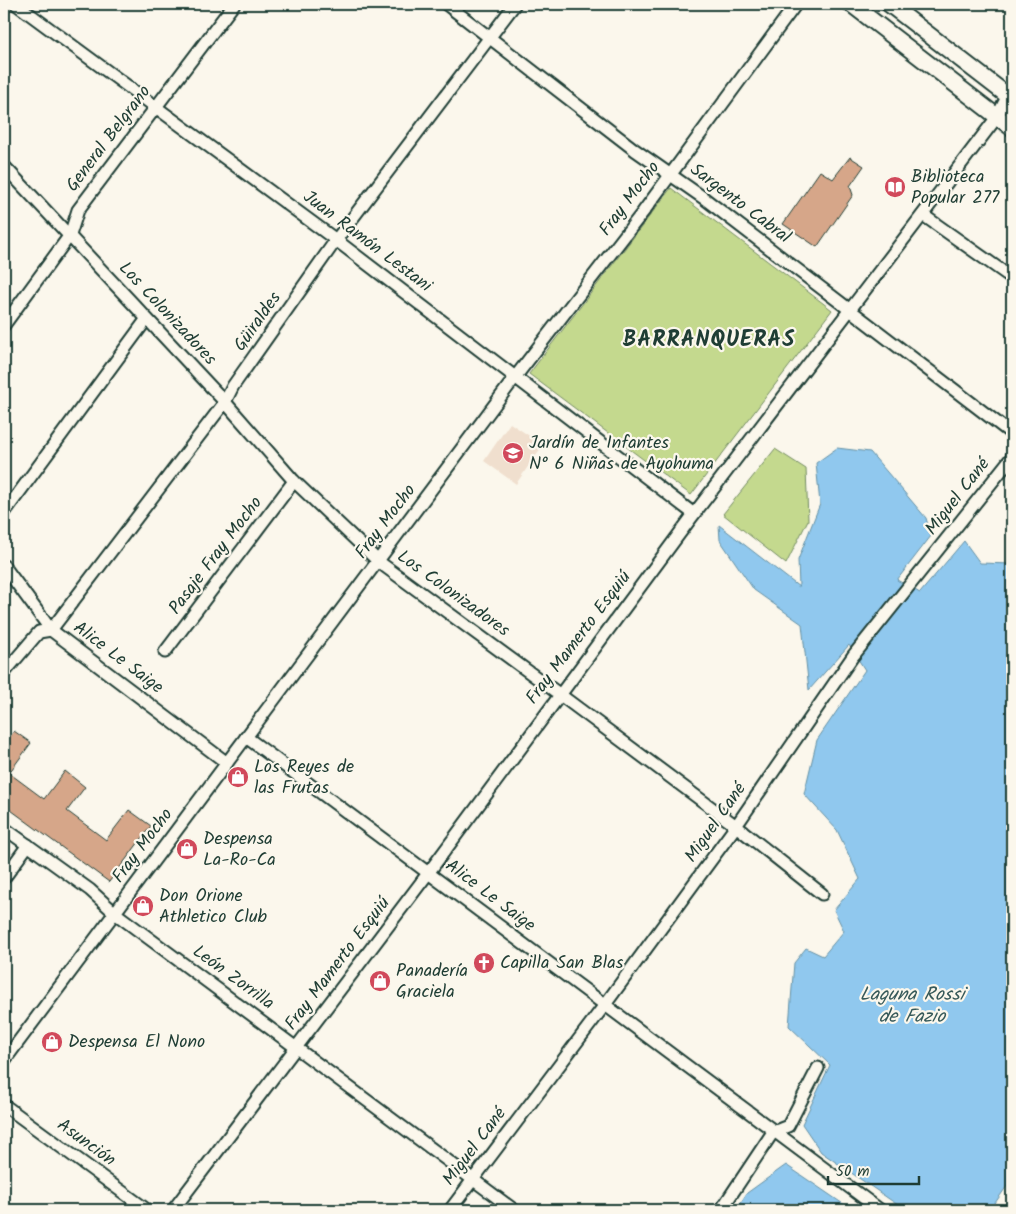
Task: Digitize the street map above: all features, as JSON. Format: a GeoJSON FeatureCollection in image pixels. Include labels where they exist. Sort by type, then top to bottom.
{"type":"FeatureCollection","features":[{"type":"Feature","properties":{"kind":"main road"},"geometry":{"type":"LineString","coordinates":[[851,4],[1012,128]]}},
{"type":"Feature","properties":{"kind":"main road"},"geometry":{"type":"LineString","coordinates":[[889,4],[1010,94]]}},
{"type":"Feature","properties":{"kind":"street","name":"Juan Ramón Lestani"},"geometry":{"type":"LineString","coordinates":[[16,4],[336,240],[694,514]]}},
{"type":"Feature","properties":{"kind":"street","name":"General Belgrano"},"geometry":{"type":"LineString","coordinates":[[4,325],[70,235],[78,210],[154,107],[234,4]]}},
{"type":"Feature","properties":{"kind":"street","name":"Sargento Cabral"},"geometry":{"type":"LineString","coordinates":[[446,4],[635,150],[670,174],[1012,434]]}},
{"type":"Feature","properties":{"kind":"street","name":"Güiraldes"},"geometry":{"type":"LineString","coordinates":[[4,673],[39,632],[52,630],[225,402],[234,386],[336,240],[514,4]]}},
{"type":"Feature","properties":{"kind":"street","name":"Fray Mocho"},"geometry":{"type":"LineString","coordinates":[[4,1061],[796,4]]}},
{"type":"Feature","properties":{"kind":"street","name":"Fray Mamerto Esquiú"},"geometry":{"type":"LineString","coordinates":[[173,1210],[429,872],[694,514],[997,117],[1010,94]]}},
{"type":"Feature","properties":{"kind":"street","name":"Los Colonizadores"},"geometry":{"type":"LineString","coordinates":[[4,166],[70,235],[146,320],[225,402],[294,480],[379,562],[736,826],[822,894]]}},
{"type":"Feature","properties":{"kind":"street"},"geometry":{"type":"LineString","coordinates":[[923,215],[1012,278]]}},
{"type":"Feature","properties":{"kind":"street"},"geometry":{"type":"LineString","coordinates":[[4,513],[146,320]]}},
{"type":"Feature","properties":{"kind":"street","name":"Miguel Cané"},"geometry":{"type":"LineString","coordinates":[[450,1210],[604,1006],[736,826],[853,656],[1012,456]]}},
{"type":"Feature","properties":{"kind":"street","name":"Pasaje Fray Mocho"},"geometry":{"type":"LineString","coordinates":[[165,652],[294,480]]}},
{"type":"Feature","properties":{"kind":"street","name":"Alice Le Saige"},"geometry":{"type":"LineString","coordinates":[[4,566],[52,630],[227,763]]}},
{"type":"Feature","properties":{"kind":"street","name":"Alice Le Saige"},"geometry":{"type":"LineString","coordinates":[[246,737],[429,872],[604,1006],[880,1210]]}},
{"type":"Feature","properties":{"kind":"street","name":"León Zorrilla"},"geometry":{"type":"LineString","coordinates":[[4,828],[90,890],[115,913],[298,1047],[514,1210]]}},
{"type":"Feature","properties":{"kind":"street"},"geometry":{"type":"LineString","coordinates":[[4,878],[28,845]]}},
{"type":"Feature","properties":{"kind":"street"},"geometry":{"type":"LineString","coordinates":[[720,1210],[773,1132],[788,1126],[818,1068]]}},
{"type":"Feature","properties":{"kind":"street","name":"Asunción"},"geometry":{"type":"LineString","coordinates":[[4,1105],[147,1210]]}},
{"type":"Feature","properties":{"kind":"shaded area","name":"Jardín de Infantes N° 6 Niñas de Ayohuma"},"geometry":{"type":"Polygon","coordinates":[[[510,423],[543,445],[516,484],[484,461],[510,423]]]}},
{"type":"Feature","properties":{"kind":"green space"},"geometry":{"type":"Polygon","coordinates":[[[671,188],[832,310],[691,495],[529,374],[671,188]]]}},
{"type":"Feature","properties":{"kind":"green space"},"geometry":{"type":"Polygon","coordinates":[[[775,449],[806,469],[808,520],[786,564],[723,514],[775,449]]]}},
{"type":"Feature","properties":{"kind":"water","name":"Laguna Rossi de Fazio"},"geometry":{"type":"Polygon","coordinates":[[[837,448],[870,452],[926,518],[931,536],[897,580],[920,593],[964,541],[980,563],[1012,564],[1012,1179],[990,1210],[905,1210],[821,1152],[802,1124],[830,1065],[789,1026],[794,963],[806,948],[823,956],[844,931],[834,910],[860,879],[837,830],[804,794],[817,740],[865,670],[849,645],[809,690],[802,624],[754,590],[720,540],[719,525],[799,587],[798,560],[820,504],[816,463],[837,448]]]}},
{"type":"Feature","properties":{"kind":"water"},"geometry":{"type":"Polygon","coordinates":[[[786,1165],[852,1210],[736,1210],[747,1193],[786,1165]]]}},
{"type":"Feature","properties":{"kind":"building"},"geometry":{"type":"Polygon","coordinates":[[[850,157],[864,166],[850,186],[853,195],[817,247],[783,224],[820,171],[833,179],[850,157]]]}},
{"type":"Feature","properties":{"kind":"building"},"geometry":{"type":"Polygon","coordinates":[[[14,731],[31,743],[9,773],[44,799],[65,771],[85,787],[67,811],[106,840],[129,810],[151,826],[109,882],[4,805],[4,745],[14,731]]]}},
{"type":"Feature","properties":{"kind":"place","name":"Biblioteca Popular 277"},"geometry":{"type":"Point","coordinates":[895,187]}},
{"type":"Feature","properties":{"kind":"place","name":"Jardín de Infantes N° 6 Niñas de Ayohuma"},"geometry":{"type":"Point","coordinates":[513,453]}},
{"type":"Feature","properties":{"kind":"place","name":"Los Reyes de las Frutas"},"geometry":{"type":"Point","coordinates":[238,777]}},
{"type":"Feature","properties":{"kind":"place","name":"Despensa La-Ro-Ca"},"geometry":{"type":"Point","coordinates":[187,849]}},
{"type":"Feature","properties":{"kind":"place","name":"Don Orione Athletico Club"},"geometry":{"type":"Point","coordinates":[143,906]}},
{"type":"Feature","properties":{"kind":"place","name":"Capilla San Blas"},"geometry":{"type":"Point","coordinates":[484,963]}},
{"type":"Feature","properties":{"kind":"place","name":"Panadería Graciela"},"geometry":{"type":"Point","coordinates":[380,981]}},
{"type":"Feature","properties":{"kind":"place","name":"Despensa El Nono"},"geometry":{"type":"Point","coordinates":[52,1042]}},
{"type":"Feature","properties":{"kind":"district","name":"BARRANQUERAS"},"geometry":{"type":"Point","coordinates":[709,340]}}]}
